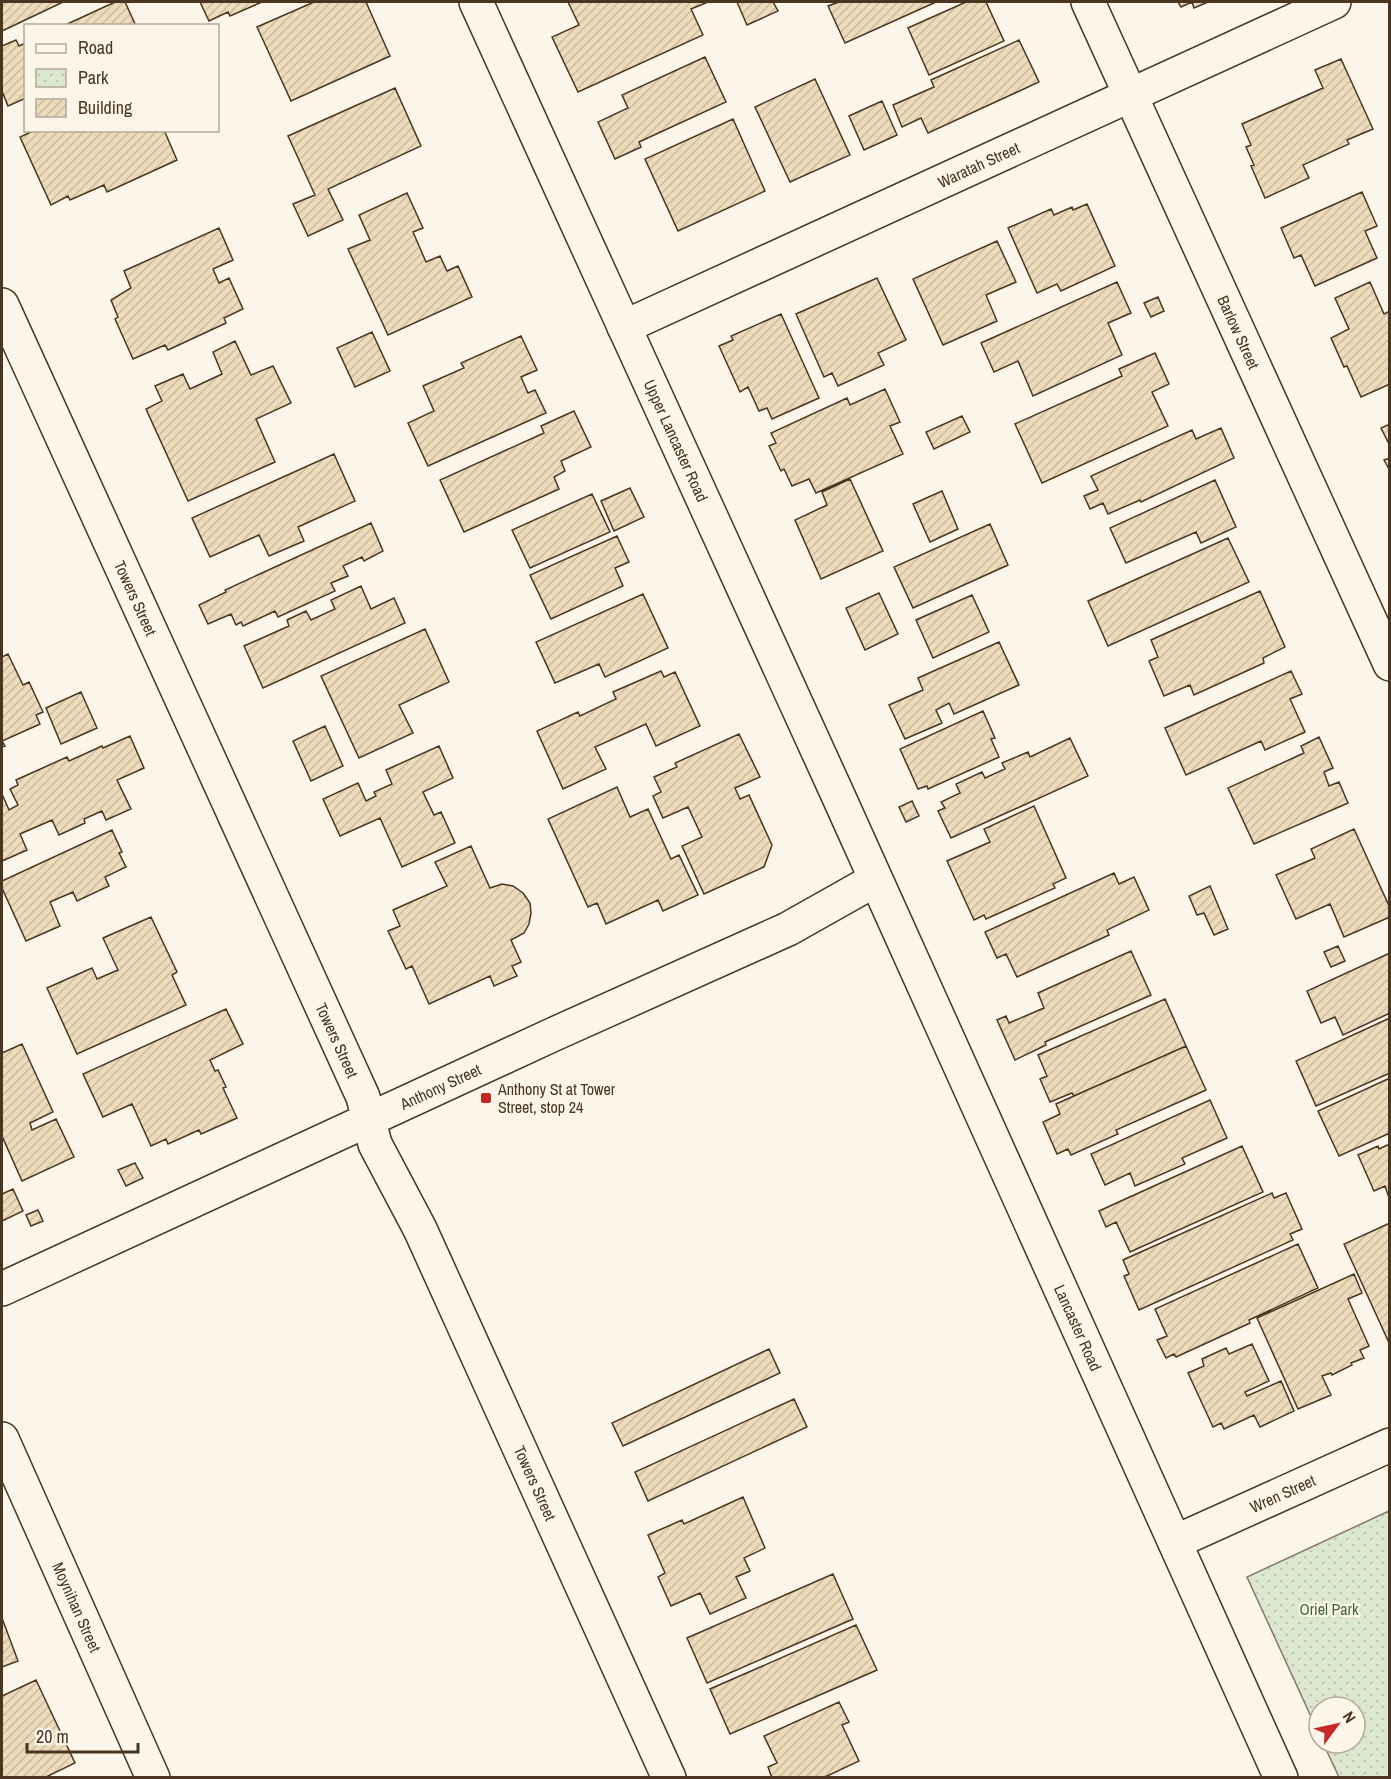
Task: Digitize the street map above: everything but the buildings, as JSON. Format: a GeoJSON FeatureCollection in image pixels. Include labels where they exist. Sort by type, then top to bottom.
{"type":"FeatureCollection","features":[{"type":"Feature","properties":{"kind":"street","name":"Upper Lancaster Road"},"geometry":{"type":"LineString","coordinates":[[476,2],[876,879]]}},
{"type":"Feature","properties":{"kind":"street","name":"Barlow Street"},"geometry":{"type":"LineString","coordinates":[[1088,2],[1389,664]]}},
{"type":"Feature","properties":{"kind":"street","name":"Waratah Street"},"geometry":{"type":"LineString","coordinates":[[624,327],[1334,2]]}},
{"type":"Feature","properties":{"kind":"street","name":"Towers Street"},"geometry":{"type":"LineString","coordinates":[[2,305],[363,1097],[375,1144],[420,1229],[669,1778]]}},
{"type":"Feature","properties":{"kind":"street","name":"Anthony Street"},"geometry":{"type":"LineString","coordinates":[[2,1289],[788,929],[876,879]]}},
{"type":"Feature","properties":{"kind":"street","name":"Lancaster Road"},"geometry":{"type":"LineString","coordinates":[[876,879],[1281,1778]]}},
{"type":"Feature","properties":{"kind":"street","name":"Moynihan Street"},"geometry":{"type":"LineString","coordinates":[[2,1438],[153,1778]]}},
{"type":"Feature","properties":{"kind":"street","name":"Wren Street"},"geometry":{"type":"LineString","coordinates":[[1175,1542],[1389,1444]]}},
{"type":"Feature","properties":{"kind":"green space","name":"Oriel Park"},"geometry":{"type":"Polygon","coordinates":[[[1389,1511],[1389,1777],[1339,1777],[1329,1755],[1367,1755],[1367,1695],[1307,1695],[1307,1708],[1247,1577],[1389,1511]]]}},
{"type":"Feature","properties":{"kind":"place","name":"Anthony St at Tower Street, stop 24"},"geometry":{"type":"Point","coordinates":[486,1098]}}]}
